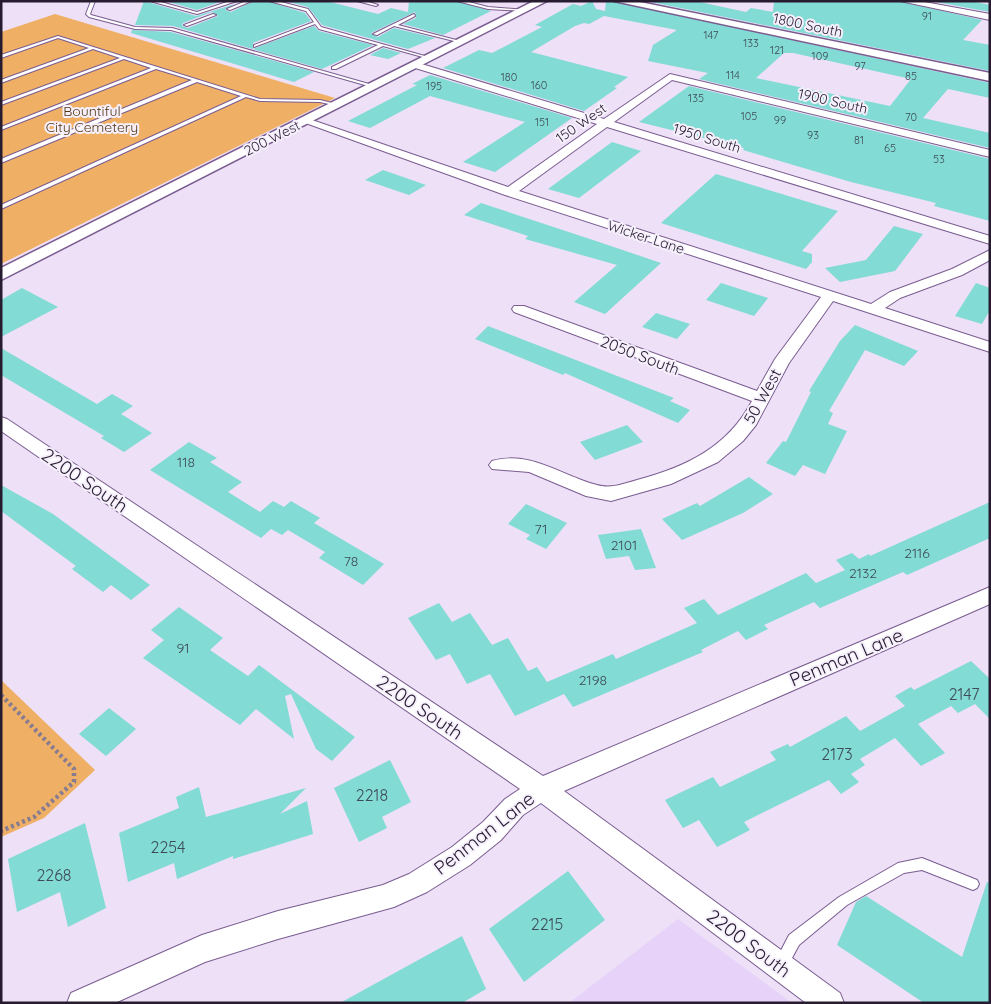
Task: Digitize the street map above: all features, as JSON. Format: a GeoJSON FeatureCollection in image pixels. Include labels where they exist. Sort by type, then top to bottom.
{"type":"FeatureCollection","features":[{"type":"Feature","properties":{"kind":"street","name":"200 West"},"geometry":{"type":"LineString","coordinates":[[1,275],[542,1]]}},
{"type":"Feature","properties":{"kind":"street","name":"1800 South"},"geometry":{"type":"LineString","coordinates":[[619,1],[990,77]]}},
{"type":"Feature","properties":{"kind":"street"},"geometry":{"type":"LineString","coordinates":[[904,1],[990,17]]}},
{"type":"Feature","properties":{"kind":"street","name":"1950 South"},"geometry":{"type":"LineString","coordinates":[[415,66],[990,240]]}},
{"type":"Feature","properties":{"kind":"street","name":"150 West"},"geometry":{"type":"LineString","coordinates":[[509,192],[670,77]]}},
{"type":"Feature","properties":{"kind":"street","name":"1900 South"},"geometry":{"type":"LineString","coordinates":[[670,77],[990,154]]}},
{"type":"Feature","properties":{"kind":"street","name":"Wicker Lane"},"geometry":{"type":"LineString","coordinates":[[305,122],[509,192],[990,347]]}},
{"type":"Feature","properties":{"kind":"street"},"geometry":{"type":"LineString","coordinates":[[872,310],[895,295],[957,272],[990,254]]}},
{"type":"Feature","properties":{"kind":"street","name":"50 West"},"geometry":{"type":"LineString","coordinates":[[619,492],[665,478],[712,458],[737,437],[750,421],[791,346],[830,296]]}},
{"type":"Feature","properties":{"kind":"street","name":"2050 South"},"geometry":{"type":"LineString","coordinates":[[519,309],[762,399]]}},
{"type":"Feature","properties":{"kind":"street","name":"2200 South"},"geometry":{"type":"LineString","coordinates":[[1,423],[541,789],[830,1003]]}},
{"type":"Feature","properties":{"kind":"street"},"geometry":{"type":"LineString","coordinates":[[498,465],[531,466],[593,491],[619,492]]}},
{"type":"Feature","properties":{"kind":"street","name":"Penman Lane"},"geometry":{"type":"LineString","coordinates":[[81,1003],[202,949],[278,925],[385,898],[418,883],[461,856],[492,831],[514,807],[541,789],[990,595]]}},
{"type":"Feature","properties":{"kind":"lane"},"geometry":{"type":"LineString","coordinates":[[93,1],[88,14],[90,16],[135,28],[171,29],[374,86]]}},
{"type":"Feature","properties":{"kind":"lane"},"geometry":{"type":"LineString","coordinates":[[152,1],[197,13],[235,1]]}},
{"type":"Feature","properties":{"kind":"lane"},"geometry":{"type":"LineString","coordinates":[[186,25],[250,1]]}},
{"type":"Feature","properties":{"kind":"lane"},"geometry":{"type":"LineString","coordinates":[[271,1],[307,10],[315,23],[326,30],[430,58]]}},
{"type":"Feature","properties":{"kind":"lane"},"geometry":{"type":"LineString","coordinates":[[359,1],[376,5]]}},
{"type":"Feature","properties":{"kind":"lane"},"geometry":{"type":"LineString","coordinates":[[459,1],[488,8],[524,10]]}},
{"type":"Feature","properties":{"kind":"lane"},"geometry":{"type":"LineString","coordinates":[[375,34],[414,15]]}},
{"type":"Feature","properties":{"kind":"lane"},"geometry":{"type":"LineString","coordinates":[[256,46],[315,23]]}},
{"type":"Feature","properties":{"kind":"lane"},"geometry":{"type":"LineString","coordinates":[[394,25],[462,42]]}},
{"type":"Feature","properties":{"kind":"lane"},"geometry":{"type":"LineString","coordinates":[[1,57],[58,37],[244,96],[267,101],[316,101],[338,105]]}},
{"type":"Feature","properties":{"kind":"lane"},"geometry":{"type":"LineString","coordinates":[[334,68],[382,45]]}},
{"type":"Feature","properties":{"kind":"lane"},"geometry":{"type":"LineString","coordinates":[[1,82],[93,48]]}},
{"type":"Feature","properties":{"kind":"lane"},"geometry":{"type":"LineString","coordinates":[[1,104],[123,58]]}},
{"type":"Feature","properties":{"kind":"lane"},"geometry":{"type":"LineString","coordinates":[[1,129],[154,68]]}},
{"type":"Feature","properties":{"kind":"lane"},"geometry":{"type":"LineString","coordinates":[[1,161],[195,80]]}},
{"type":"Feature","properties":{"kind":"lane"},"geometry":{"type":"LineString","coordinates":[[1,207],[244,96]]}},
{"type":"Feature","properties":{"kind":"lane"},"geometry":{"type":"LineString","coordinates":[[780,966],[794,940],[843,901],[902,867],[922,864],[973,884]]}},
{"type":"Feature","properties":{"kind":"path"},"geometry":{"type":"LineString","coordinates":[[1,695],[74,769],[74,782],[34,817],[1,831]]}},
{"type":"Feature","properties":{"kind":"shaded area"},"geometry":{"type":"Polygon","coordinates":[[[678,919],[792,1003],[569,1003],[678,919]]]}},
{"type":"Feature","properties":{"kind":"green space","name":"Bountiful City Cemetery"},"geometry":{"type":"Polygon","coordinates":[[[55,14],[335,98],[1,264],[1,32],[55,14]]]}},
{"type":"Feature","properties":{"kind":"green space"},"geometry":{"type":"Polygon","coordinates":[[[1,680],[95,770],[44,818],[1,837],[1,680]]]}},
{"type":"Feature","properties":{"kind":"building"},"geometry":{"type":"Polygon","coordinates":[[[144,1],[196,16],[235,4],[225,10],[231,12],[254,1],[267,1],[305,13],[311,21],[253,43],[253,49],[314,26],[319,31],[373,45],[322,69],[173,26],[135,25],[144,1]],[[212,12],[183,23],[182,26],[188,28],[218,16],[212,12]]]}},
{"type":"Feature","properties":{"kind":"building"},"geometry":{"type":"Polygon","coordinates":[[[165,1],[223,1],[197,10],[165,1]]]}},
{"type":"Feature","properties":{"kind":"building"},"geometry":{"type":"Polygon","coordinates":[[[285,1],[326,1],[378,14],[391,8],[408,12],[409,1],[455,1],[491,11],[443,35],[403,24],[416,18],[415,12],[371,33],[378,37],[394,28],[435,38],[408,49],[322,25],[308,7],[285,1]]]}},
{"type":"Feature","properties":{"kind":"building"},"geometry":{"type":"Polygon","coordinates":[[[592,1],[596,9],[605,11],[606,1],[612,1],[990,83],[990,98],[948,89],[923,118],[990,133],[990,148],[699,79],[708,73],[648,61],[653,45],[677,30],[604,16],[589,24],[584,23],[575,26],[531,52],[628,77],[614,87],[617,88],[584,111],[443,68],[479,50],[492,53],[542,27],[535,25],[573,4],[581,6],[592,1]],[[784,53],[756,78],[890,106],[911,79],[793,53],[784,53]]]}},
{"type":"Feature","properties":{"kind":"building"},"geometry":{"type":"Polygon","coordinates":[[[646,1],[695,1],[746,12],[751,8],[773,12],[774,1],[898,1],[982,20],[963,40],[990,45],[990,71],[646,1]]]}},
{"type":"Feature","properties":{"kind":"building"},"geometry":{"type":"Polygon","coordinates":[[[931,1],[970,1],[990,5],[990,12],[931,1]]]}},
{"type":"Feature","properties":{"kind":"building"},"geometry":{"type":"Polygon","coordinates":[[[132,30],[171,32],[314,72],[294,82],[131,33],[132,30]]]}},
{"type":"Feature","properties":{"kind":"building"},"geometry":{"type":"Polygon","coordinates":[[[383,48],[401,53],[388,59],[370,55],[383,48]]]}},
{"type":"Feature","properties":{"kind":"building"},"geometry":{"type":"Polygon","coordinates":[[[430,75],[572,118],[495,172],[463,162],[525,122],[430,96],[370,128],[348,121],[417,85],[412,84],[430,75]]]}},
{"type":"Feature","properties":{"kind":"building"},"geometry":{"type":"Polygon","coordinates":[[[689,86],[990,159],[990,221],[934,206],[936,203],[851,182],[743,150],[744,148],[639,122],[689,86]]]}},
{"type":"Feature","properties":{"kind":"building"},"geometry":{"type":"Polygon","coordinates":[[[612,142],[641,151],[579,198],[548,189],[612,142]]]}},
{"type":"Feature","properties":{"kind":"building"},"geometry":{"type":"Polygon","coordinates":[[[383,170],[426,185],[409,195],[365,180],[383,170]]]}},
{"type":"Feature","properties":{"kind":"building"},"geometry":{"type":"Polygon","coordinates":[[[716,174],[838,211],[802,251],[812,254],[812,262],[806,269],[661,223],[716,174]]]}},
{"type":"Feature","properties":{"kind":"building"},"geometry":{"type":"Polygon","coordinates":[[[481,203],[661,263],[605,314],[574,302],[617,265],[525,239],[528,236],[464,215],[481,203]]]}},
{"type":"Feature","properties":{"kind":"building"},"geometry":{"type":"Polygon","coordinates":[[[894,226],[923,234],[895,271],[840,282],[825,268],[866,260],[894,226]]]}},
{"type":"Feature","properties":{"kind":"building"},"geometry":{"type":"Polygon","coordinates":[[[721,283],[768,298],[754,316],[706,300],[721,283]]]}},
{"type":"Feature","properties":{"kind":"building"},"geometry":{"type":"Polygon","coordinates":[[[976,283],[990,288],[990,310],[982,324],[955,316],[976,283]]]}},
{"type":"Feature","properties":{"kind":"building"},"geometry":{"type":"Polygon","coordinates":[[[22,288],[58,307],[1,337],[1,300],[22,288]]]}},
{"type":"Feature","properties":{"kind":"building"},"geometry":{"type":"Polygon","coordinates":[[[656,313],[690,324],[677,339],[642,327],[656,313]]]}},
{"type":"Feature","properties":{"kind":"building"},"geometry":{"type":"Polygon","coordinates":[[[855,325],[918,351],[904,366],[865,350],[829,411],[833,413],[828,424],[847,431],[825,474],[803,465],[795,476],[766,463],[783,441],[786,442],[811,392],[809,391],[840,341],[855,325]]]}},
{"type":"Feature","properties":{"kind":"building"},"geometry":{"type":"Polygon","coordinates":[[[488,326],[674,398],[670,401],[690,410],[678,423],[565,373],[563,375],[475,339],[488,326]]]}},
{"type":"Feature","properties":{"kind":"building"},"geometry":{"type":"Polygon","coordinates":[[[1,348],[97,404],[112,394],[133,406],[121,414],[152,433],[124,452],[101,438],[104,436],[1,375],[1,348]]]}},
{"type":"Feature","properties":{"kind":"building"},"geometry":{"type":"Polygon","coordinates":[[[627,425],[643,442],[595,460],[580,442],[627,425]]]}},
{"type":"Feature","properties":{"kind":"building"},"geometry":{"type":"Polygon","coordinates":[[[189,442],[217,458],[210,462],[242,482],[228,492],[260,512],[273,501],[284,507],[291,501],[320,518],[314,523],[384,564],[363,585],[319,558],[325,552],[288,530],[282,535],[271,529],[261,538],[150,470],[189,442]]]}},
{"type":"Feature","properties":{"kind":"building"},"geometry":{"type":"Polygon","coordinates":[[[749,477],[773,494],[743,513],[682,540],[662,519],[697,503],[700,506],[749,477]]]}},
{"type":"Feature","properties":{"kind":"building"},"geometry":{"type":"Polygon","coordinates":[[[1,485],[53,514],[150,585],[131,600],[111,585],[103,592],[72,569],[76,566],[1,511],[1,485]]]}},
{"type":"Feature","properties":{"kind":"building"},"geometry":{"type":"Polygon","coordinates":[[[990,502],[990,538],[907,575],[903,572],[820,608],[814,602],[764,625],[768,629],[746,640],[738,631],[701,650],[703,652],[573,707],[564,694],[515,716],[490,674],[467,684],[450,654],[436,660],[408,618],[439,603],[452,622],[470,613],[492,645],[508,638],[528,671],[537,667],[547,682],[613,654],[616,659],[697,623],[684,608],[704,599],[718,615],[806,573],[816,583],[845,570],[836,560],[852,553],[859,559],[869,554],[870,556],[990,502]]]}},
{"type":"Feature","properties":{"kind":"building"},"geometry":{"type":"Polygon","coordinates":[[[526,504],[567,523],[546,549],[526,539],[530,535],[508,524],[526,504]]]}},
{"type":"Feature","properties":{"kind":"building"},"geometry":{"type":"Polygon","coordinates":[[[641,529],[656,568],[635,570],[629,556],[606,559],[598,535],[641,529]]]}},
{"type":"Feature","properties":{"kind":"building"},"geometry":{"type":"Polygon","coordinates":[[[179,607],[223,638],[210,650],[248,676],[259,665],[355,737],[332,761],[316,749],[291,694],[285,696],[294,739],[256,709],[240,725],[143,658],[164,640],[151,630],[179,607]]]}},
{"type":"Feature","properties":{"kind":"building"},"geometry":{"type":"Polygon","coordinates":[[[971,661],[990,679],[990,719],[975,704],[958,713],[951,706],[918,724],[945,753],[921,766],[895,738],[860,759],[865,765],[851,774],[859,782],[841,794],[829,780],[744,822],[750,830],[717,847],[699,820],[683,828],[665,800],[713,777],[720,787],[776,760],[770,752],[788,744],[790,747],[846,716],[860,731],[905,706],[895,696],[911,687],[914,690],[971,661]]]}},
{"type":"Feature","properties":{"kind":"building"},"geometry":{"type":"Polygon","coordinates":[[[109,708],[136,729],[106,756],[79,734],[109,708]]]}},
{"type":"Feature","properties":{"kind":"building"},"geometry":{"type":"Polygon","coordinates":[[[390,760],[411,802],[382,817],[387,828],[359,842],[334,788],[390,760]]]}},
{"type":"Feature","properties":{"kind":"building"},"geometry":{"type":"Polygon","coordinates":[[[199,787],[206,817],[306,788],[280,814],[307,801],[313,834],[233,859],[233,856],[177,879],[174,863],[128,882],[119,833],[179,808],[176,797],[199,787]]]}},
{"type":"Feature","properties":{"kind":"building"},"geometry":{"type":"Polygon","coordinates":[[[85,823],[106,908],[68,927],[60,892],[17,912],[8,859],[85,823]]]}},
{"type":"Feature","properties":{"kind":"building"},"geometry":{"type":"Polygon","coordinates":[[[568,871],[605,920],[524,982],[489,929],[568,871]]]}},
{"type":"Feature","properties":{"kind":"building"},"geometry":{"type":"Polygon","coordinates":[[[987,882],[990,883],[990,1003],[924,1003],[837,945],[856,902],[866,896],[962,957],[987,882]]]}},
{"type":"Feature","properties":{"kind":"building"},"geometry":{"type":"Polygon","coordinates":[[[462,936],[486,989],[462,1003],[340,1003],[462,936]]]}}]}
